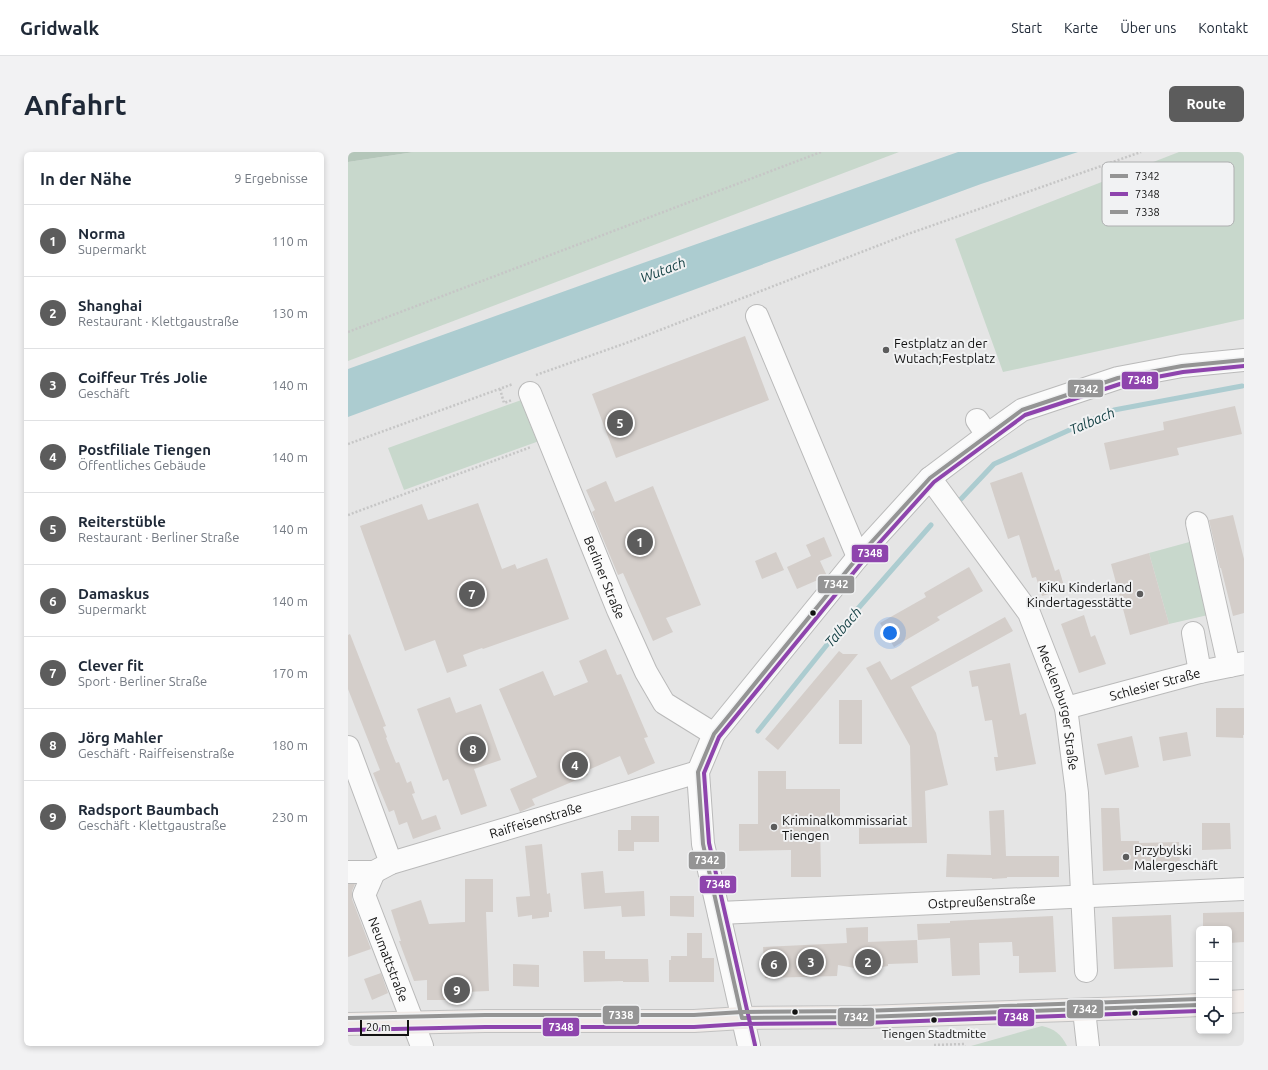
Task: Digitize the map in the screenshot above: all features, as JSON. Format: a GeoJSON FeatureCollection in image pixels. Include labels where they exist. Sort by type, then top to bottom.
{"type":"FeatureCollection","features":[{"type":"Feature","properties":{"kind":"main road"},"geometry":{"type":"LineString","coordinates":[[1232,1002],[1244,1001]]}},
{"type":"Feature","properties":{"kind":"main road"},"geometry":{"type":"LineString","coordinates":[[348,1024],[485,1021],[694,1021],[742,1018],[863,1017],[1196,1005]]}},
{"type":"Feature","properties":{"kind":"street"},"geometry":{"type":"LineString","coordinates":[[757,316],[858,557]]}},
{"type":"Feature","properties":{"kind":"street"},"geometry":{"type":"LineString","coordinates":[[749,1046],[703,844],[698,772],[714,734],[858,557],[930,478],[982,427],[1022,410],[1118,378],[1182,366],[1244,360]]}},
{"type":"Feature","properties":{"kind":"street","name":"Berliner Straße"},"geometry":{"type":"LineString","coordinates":[[526,384],[638,657],[664,703],[714,734]]}},
{"type":"Feature","properties":{"kind":"street","name":"Mecklenburger Straße"},"geometry":{"type":"LineString","coordinates":[[930,478],[1029,612],[1066,708],[1077,793],[1086,971]]}},
{"type":"Feature","properties":{"kind":"street"},"geometry":{"type":"LineString","coordinates":[[1197,524],[1236,665]]}},
{"type":"Feature","properties":{"kind":"street"},"geometry":{"type":"LineString","coordinates":[[1193,633],[1200,672]]}},
{"type":"Feature","properties":{"kind":"street","name":"Schlesier Straße"},"geometry":{"type":"LineString","coordinates":[[1066,708],[1200,672],[1236,665]]}},
{"type":"Feature","properties":{"kind":"street"},"geometry":{"type":"LineString","coordinates":[[348,747],[382,868]]}},
{"type":"Feature","properties":{"kind":"street","name":"Raiffeisenstraße"},"geometry":{"type":"LineString","coordinates":[[348,872],[382,868],[698,772]]}},
{"type":"Feature","properties":{"kind":"street","name":"Neumattstraße"},"geometry":{"type":"LineString","coordinates":[[382,868],[364,895],[422,1046]]}},
{"type":"Feature","properties":{"kind":"street","name":"Ostpreußenstraße"},"geometry":{"type":"LineString","coordinates":[[719,913],[1083,897],[1244,888]]}},
{"type":"Feature","properties":{"kind":"street"},"geometry":{"type":"LineString","coordinates":[[1084,1010],[1088,1046]]}},
{"type":"Feature","properties":{"kind":"path"},"geometry":{"type":"LineString","coordinates":[[348,332],[821,152]]}},
{"type":"Feature","properties":{"kind":"path"},"geometry":{"type":"LineString","coordinates":[[1113,162],[1141,152]]}},
{"type":"Feature","properties":{"kind":"path"},"geometry":{"type":"LineString","coordinates":[[348,444],[526,384],[629,342],[916,232],[1102,166]]}},
{"type":"Feature","properties":{"kind":"path"},"geometry":{"type":"LineString","coordinates":[[348,515],[549,441]]}},
{"type":"Feature","properties":{"kind":"path"},"geometry":{"type":"LineString","coordinates":[[934,1045],[964,1044],[965,1046]]}},
{"type":"Feature","properties":{"kind":"green space"},"geometry":{"type":"Polygon","coordinates":[[[348,152],[414,152],[348,162],[348,152]]]}},
{"type":"Feature","properties":{"kind":"green space"},"geometry":{"type":"Polygon","coordinates":[[[414,152],[899,152],[348,361],[348,162],[414,152]]]}},
{"type":"Feature","properties":{"kind":"green space"},"geometry":{"type":"Polygon","coordinates":[[[1179,152],[1244,152],[1244,319],[1003,372],[955,239],[1102,182],[1102,226],[1234,226],[1234,162],[1153,162],[1179,152]]]}},
{"type":"Feature","properties":{"kind":"green space"},"geometry":{"type":"Polygon","coordinates":[[[527,398],[542,440],[404,490],[388,448],[527,398]]]}},
{"type":"Feature","properties":{"kind":"green space"},"geometry":{"type":"Polygon","coordinates":[[[1193,541],[1208,615],[1169,624],[1149,553],[1193,541]]]}},
{"type":"Feature","properties":{"kind":"green space"},"geometry":{"type":"Polygon","coordinates":[[[1042,1026],[1057,1033],[1067,1046],[971,1046],[1042,1026]]]}},
{"type":"Feature","properties":{"kind":"water","name":"Wutach"},"geometry":{"type":"Polygon","coordinates":[[[958,152],[1078,152],[981,184],[348,417],[348,369],[958,152]]]}},
{"type":"Feature","properties":{"kind":"building"},"geometry":{"type":"Polygon","coordinates":[[[745,336],[769,400],[616,458],[592,394],[745,336]]]}},
{"type":"Feature","properties":{"kind":"building"},"geometry":{"type":"Polygon","coordinates":[[[1235,406],[1242,434],[1177,448],[1179,455],[1110,470],[1104,443],[1164,430],[1163,422],[1235,406]]]}},
{"type":"Feature","properties":{"kind":"building"},"geometry":{"type":"Polygon","coordinates":[[[1022,472],[1055,571],[1059,569],[1065,589],[1042,596],[1036,577],[1032,578],[1019,535],[1008,539],[990,483],[1022,472]]]}},
{"type":"Feature","properties":{"kind":"building"},"geometry":{"type":"Polygon","coordinates":[[[606,481],[615,502],[653,486],[701,605],[666,618],[673,632],[653,641],[623,573],[618,575],[592,512],[595,510],[586,490],[606,481]]]}},
{"type":"Feature","properties":{"kind":"building"},"geometry":{"type":"Polygon","coordinates":[[[478,503],[502,569],[515,564],[517,569],[547,558],[569,619],[463,655],[467,666],[447,673],[435,640],[405,651],[360,526],[422,504],[428,520],[478,503]]]}},
{"type":"Feature","properties":{"kind":"building"},"geometry":{"type":"Polygon","coordinates":[[[1233,515],[1244,559],[1244,613],[1233,616],[1209,520],[1233,515]]]}},
{"type":"Feature","properties":{"kind":"building"},"geometry":{"type":"Polygon","coordinates":[[[824,537],[832,556],[820,561],[827,576],[797,589],[787,567],[811,556],[806,545],[824,537]]]}},
{"type":"Feature","properties":{"kind":"building"},"geometry":{"type":"Polygon","coordinates":[[[776,552],[784,570],[762,579],[755,561],[776,552]]]}},
{"type":"Feature","properties":{"kind":"building","name":"KiKu Kinderland Kindertagesstätte"},"geometry":{"type":"Polygon","coordinates":[[[1149,553],[1169,624],[1130,635],[1111,564],[1149,553]]]}},
{"type":"Feature","properties":{"kind":"building"},"geometry":{"type":"Polygon","coordinates":[[[969,567],[983,591],[937,617],[940,620],[894,647],[880,623],[926,597],[924,593],[969,567]]]}},
{"type":"Feature","properties":{"kind":"building"},"geometry":{"type":"Polygon","coordinates":[[[1084,615],[1091,637],[1095,635],[1106,664],[1079,673],[1061,624],[1084,615]]]}},
{"type":"Feature","properties":{"kind":"building"},"geometry":{"type":"Polygon","coordinates":[[[1005,617],[1013,631],[911,687],[936,733],[948,785],[925,791],[927,843],[859,844],[859,828],[912,827],[910,746],[866,668],[880,661],[891,680],[1005,617]]]}},
{"type":"Feature","properties":{"kind":"building"},"geometry":{"type":"Polygon","coordinates":[[[350,634],[386,726],[383,727],[387,737],[386,738],[396,763],[399,762],[407,783],[411,781],[415,793],[412,794],[422,820],[436,815],[441,829],[413,839],[407,822],[399,825],[394,810],[389,812],[373,773],[380,770],[348,689],[348,635],[350,634]]]}},
{"type":"Feature","properties":{"kind":"building"},"geometry":{"type":"Polygon","coordinates":[[[606,649],[617,675],[621,674],[648,737],[644,738],[655,763],[628,775],[620,756],[586,771],[588,775],[532,799],[535,805],[520,812],[510,789],[537,777],[499,689],[543,671],[554,696],[588,682],[579,661],[606,649]]]}},
{"type":"Feature","properties":{"kind":"building"},"geometry":{"type":"Polygon","coordinates":[[[839,651],[843,654],[858,654],[778,750],[765,739],[839,651]]]}},
{"type":"Feature","properties":{"kind":"building"},"geometry":{"type":"Polygon","coordinates":[[[1010,663],[1020,715],[1026,713],[1036,764],[996,771],[994,757],[998,757],[992,720],[985,721],[978,686],[972,687],[969,671],[1010,663]]]}},
{"type":"Feature","properties":{"kind":"building"},"geometry":{"type":"Polygon","coordinates":[[[450,697],[456,713],[481,704],[501,760],[474,769],[487,806],[461,815],[448,779],[443,781],[417,709],[450,697]]]}},
{"type":"Feature","properties":{"kind":"building"},"geometry":{"type":"Polygon","coordinates":[[[839,700],[862,700],[862,744],[839,744],[839,700]]]}},
{"type":"Feature","properties":{"kind":"building"},"geometry":{"type":"Polygon","coordinates":[[[1216,708],[1244,708],[1243,738],[1216,737],[1216,708]]]}},
{"type":"Feature","properties":{"kind":"building"},"geometry":{"type":"Polygon","coordinates":[[[1187,732],[1191,756],[1163,761],[1159,737],[1187,732]]]}},
{"type":"Feature","properties":{"kind":"building"},"geometry":{"type":"Polygon","coordinates":[[[1132,736],[1139,767],[1105,775],[1097,744],[1132,736]]]}},
{"type":"Feature","properties":{"kind":"building","name":"Kriminalkommissariat Tiengen"},"geometry":{"type":"Polygon","coordinates":[[[758,771],[786,771],[786,789],[840,789],[840,819],[820,819],[821,877],[791,877],[791,850],[739,851],[739,824],[758,824],[758,771]]]}},
{"type":"Feature","properties":{"kind":"building"},"geometry":{"type":"Polygon","coordinates":[[[1101,808],[1119,808],[1121,841],[1139,841],[1139,843],[1179,842],[1180,867],[1103,871],[1101,808]]]}},
{"type":"Feature","properties":{"kind":"building"},"geometry":{"type":"Polygon","coordinates":[[[1004,810],[1006,856],[1059,856],[1059,877],[1007,877],[992,879],[946,877],[947,854],[991,855],[989,811],[1004,810]]]}},
{"type":"Feature","properties":{"kind":"building"},"geometry":{"type":"Polygon","coordinates":[[[631,816],[659,816],[659,842],[634,842],[634,851],[618,851],[618,830],[631,830],[631,816]]]}},
{"type":"Feature","properties":{"kind":"building"},"geometry":{"type":"Polygon","coordinates":[[[1202,823],[1230,823],[1231,849],[1202,850],[1202,823]]]}},
{"type":"Feature","properties":{"kind":"building"},"geometry":{"type":"Polygon","coordinates":[[[542,844],[547,894],[550,893],[552,912],[549,912],[549,917],[532,919],[532,915],[518,917],[516,897],[530,896],[525,846],[542,844]]]}},
{"type":"Feature","properties":{"kind":"building"},"geometry":{"type":"Polygon","coordinates":[[[603,871],[605,893],[644,891],[645,916],[622,917],[621,906],[584,909],[581,873],[603,871]]]}},
{"type":"Feature","properties":{"kind":"building"},"geometry":{"type":"Polygon","coordinates":[[[465,879],[493,879],[493,912],[486,912],[489,991],[463,992],[462,1000],[427,1000],[427,980],[414,981],[399,941],[401,941],[391,910],[421,900],[429,924],[465,922],[465,879]]]}},
{"type":"Feature","properties":{"kind":"building"},"geometry":{"type":"Polygon","coordinates":[[[348,884],[355,884],[352,891],[352,899],[371,949],[348,957],[348,884]]]}},
{"type":"Feature","properties":{"kind":"building"},"geometry":{"type":"Polygon","coordinates":[[[670,896],[694,896],[694,917],[670,916],[670,896]]]}},
{"type":"Feature","properties":{"kind":"building"},"geometry":{"type":"Polygon","coordinates":[[[1244,912],[1244,942],[1232,943],[1232,926],[1203,926],[1203,913],[1244,912]]]}},
{"type":"Feature","properties":{"kind":"building"},"geometry":{"type":"Polygon","coordinates":[[[1171,915],[1173,967],[1114,969],[1112,917],[1171,915]]]}},
{"type":"Feature","properties":{"kind":"building"},"geometry":{"type":"Polygon","coordinates":[[[1053,916],[1056,972],[1019,973],[1019,956],[1013,956],[1012,942],[979,943],[980,975],[952,976],[950,938],[918,940],[917,924],[1053,916]]]}},
{"type":"Feature","properties":{"kind":"building"},"geometry":{"type":"Polygon","coordinates":[[[868,927],[868,942],[917,940],[918,963],[888,964],[888,966],[866,970],[838,965],[837,976],[765,978],[763,947],[847,943],[846,928],[868,927]]]}},
{"type":"Feature","properties":{"kind":"building"},"geometry":{"type":"Polygon","coordinates":[[[687,933],[702,933],[702,958],[714,958],[714,982],[669,982],[669,960],[671,960],[671,956],[687,956],[687,933]]]}},
{"type":"Feature","properties":{"kind":"building"},"geometry":{"type":"Polygon","coordinates":[[[583,951],[605,951],[605,959],[648,959],[649,982],[584,982],[583,951]]]}},
{"type":"Feature","properties":{"kind":"building"},"geometry":{"type":"Polygon","coordinates":[[[513,964],[539,965],[539,987],[513,986],[513,964]]]}},
{"type":"Feature","properties":{"kind":"building"},"geometry":{"type":"Polygon","coordinates":[[[381,973],[388,993],[372,1000],[364,979],[381,973]]]}},
{"type":"Feature","properties":{"kind":"waterway","name":"Talbach"},"geometry":{"type":"LineString","coordinates":[[961,499],[994,464],[1114,410],[1242,386]]}},
{"type":"Feature","properties":{"kind":"waterway","name":"Talbach"},"geometry":{"type":"LineString","coordinates":[[758,731],[834,636],[931,525]]}},
{"type":"Feature","properties":{"kind":"transit line","name":"7342"},"geometry":{"type":"LineString","coordinates":[[742,1018],[703,844],[698,772],[714,734],[858,557],[930,478],[1022,410],[1118,378],[1182,366],[1244,360]]}},
{"type":"Feature","properties":{"kind":"transit line","name":"7348"},"geometry":{"type":"LineString","coordinates":[[755,1045],[709,843],[704,773],[719,737],[863,561],[934,482],[1025,415],[1120,384],[1183,372],[1244,366]]}},
{"type":"Feature","properties":{"kind":"transit line","name":"7338"},"geometry":{"type":"LineString","coordinates":[[348,1018],[485,1015],[694,1015],[742,1012],[863,1011],[1196,999]]}},
{"type":"Feature","properties":{"kind":"transit line","name":"7342"},"geometry":{"type":"LineString","coordinates":[[742,1018],[863,1017],[1196,1005]]}},
{"type":"Feature","properties":{"kind":"transit line","name":"7348"},"geometry":{"type":"LineString","coordinates":[[348,1030],[485,1027],[694,1027],[742,1024],[863,1023],[1196,1011]]}},
{"type":"Feature","properties":{"kind":"place","name":"Festplatz an der Wutach;Festplatz"},"geometry":{"type":"Point","coordinates":[886,350]}},
{"type":"Feature","properties":{"kind":"place","name":"Reiterstüble"},"geometry":{"type":"Point","coordinates":[620,423]}},
{"type":"Feature","properties":{"kind":"place","name":"Norma"},"geometry":{"type":"Point","coordinates":[640,542]}},
{"type":"Feature","properties":{"kind":"place","name":"Clever fit"},"geometry":{"type":"Point","coordinates":[472,594]}},
{"type":"Feature","properties":{"kind":"place","name":"KiKu Kinderland Kindertagesstätte"},"geometry":{"type":"Point","coordinates":[1140,594]}},
{"type":"Feature","properties":{"kind":"place","name":"Jörg Mahler"},"geometry":{"type":"Point","coordinates":[473,749]}},
{"type":"Feature","properties":{"kind":"place","name":"Postfiliale Tiengen"},"geometry":{"type":"Point","coordinates":[575,765]}},
{"type":"Feature","properties":{"kind":"place","name":"Kriminalkommissariat Tiengen"},"geometry":{"type":"Point","coordinates":[774,827]}},
{"type":"Feature","properties":{"kind":"place","name":"Przybylski Malergeschäft"},"geometry":{"type":"Point","coordinates":[1126,857]}},
{"type":"Feature","properties":{"kind":"place","name":"Coiffeur Trés Jolie"},"geometry":{"type":"Point","coordinates":[811,962]}},
{"type":"Feature","properties":{"kind":"place","name":"Shanghai"},"geometry":{"type":"Point","coordinates":[868,962]}},
{"type":"Feature","properties":{"kind":"place","name":"Damaskus"},"geometry":{"type":"Point","coordinates":[774,964]}},
{"type":"Feature","properties":{"kind":"place","name":"Radsport Baumbach"},"geometry":{"type":"Point","coordinates":[457,990]}},
{"type":"Feature","properties":{"kind":"place","name":"Tiengen Stadtmitte"},"geometry":{"type":"Point","coordinates":[934,1020]}}]}
